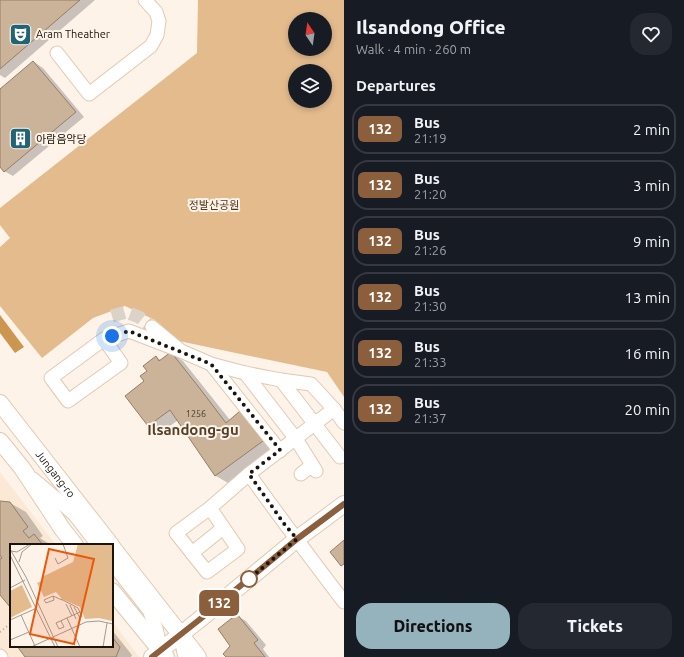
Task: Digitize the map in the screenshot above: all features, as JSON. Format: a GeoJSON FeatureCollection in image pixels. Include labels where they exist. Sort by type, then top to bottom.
{"type":"FeatureCollection","features":[{"type":"Feature","properties":{"kind":"main road","name":"Jungang-ro"},"geometry":{"type":"LineString","coordinates":[[0,403],[109,544]]}},
{"type":"Feature","properties":{"kind":"main road","name":"Jungang-ro"},"geometry":{"type":"LineString","coordinates":[[3,450],[22,468],[63,530],[74,544]]}},
{"type":"Feature","properties":{"kind":"main road"},"geometry":{"type":"LineString","coordinates":[[113,592],[159,655],[180,634],[297,539],[344,504]]}},
{"type":"Feature","properties":{"kind":"main road","name":"Jungang-ro"},"geometry":{"type":"LineString","coordinates":[[113,549],[198,657]]}},
{"type":"Feature","properties":{"kind":"street"},"geometry":{"type":"LineString","coordinates":[[57,53],[89,94],[150,46],[157,35],[159,21],[156,12],[145,0]]}},
{"type":"Feature","properties":{"kind":"street"},"geometry":{"type":"LineString","coordinates":[[152,327],[180,351]]}},
{"type":"Feature","properties":{"kind":"street"},"geometry":{"type":"LineString","coordinates":[[104,339],[121,363],[68,401],[51,378],[104,339],[129,331],[211,364],[245,373],[311,384],[344,423]]}},
{"type":"Feature","properties":{"kind":"street"},"geometry":{"type":"LineString","coordinates":[[211,364],[280,450]]}},
{"type":"Feature","properties":{"kind":"street"},"geometry":{"type":"LineString","coordinates":[[245,373],[296,439],[314,468],[301,474]]}},
{"type":"Feature","properties":{"kind":"street"},"geometry":{"type":"LineString","coordinates":[[281,380],[340,457]]}},
{"type":"Feature","properties":{"kind":"street"},"geometry":{"type":"LineString","coordinates":[[210,508],[238,549],[207,572],[176,533],[210,508],[249,474],[334,410]]}},
{"type":"Feature","properties":{"kind":"street"},"geometry":{"type":"LineString","coordinates":[[22,468],[74,514],[97,544]]}},
{"type":"Feature","properties":{"kind":"street"},"geometry":{"type":"LineString","coordinates":[[249,474],[285,525],[344,602]]}},
{"type":"Feature","properties":{"kind":"street"},"geometry":{"type":"LineString","coordinates":[[192,553],[223,528]]}},
{"type":"Feature","properties":{"kind":"street"},"geometry":{"type":"LineString","coordinates":[[113,564],[149,610],[156,628],[159,655]]}},
{"type":"Feature","properties":{"kind":"street"},"geometry":{"type":"LineString","coordinates":[[180,634],[185,657]]}},
{"type":"Feature","properties":{"kind":"path"},"geometry":{"type":"LineString","coordinates":[[0,632],[10,624]]}},
{"type":"Feature","properties":{"kind":"shaded area"},"geometry":{"type":"Polygon","coordinates":[[[0,315],[24,347],[15,353],[0,333],[0,315]]]}},
{"type":"Feature","properties":{"kind":"shaded area"},"geometry":{"type":"Polygon","coordinates":[[[0,472],[55,544],[10,544],[10,647],[113,647],[113,622],[139,657],[0,657],[0,472]]]}},
{"type":"Feature","properties":{"kind":"green space","name":"정발산공원"},"geometry":{"type":"Polygon","coordinates":[[[198,0],[344,0],[344,397],[327,372],[179,341],[155,320],[125,306],[93,318],[42,358],[0,306],[0,247],[10,238],[0,225],[0,208],[197,53],[198,0]]]}},
{"type":"Feature","properties":{"kind":"building","name":"Aram Theather"},"geometry":{"type":"Polygon","coordinates":[[[0,0],[80,0],[0,69],[0,0]]]}},
{"type":"Feature","properties":{"kind":"building","name":"아람음악당"},"geometry":{"type":"Polygon","coordinates":[[[33,61],[76,112],[4,172],[0,167],[0,89],[33,61]]]}},
{"type":"Feature","properties":{"kind":"building"},"geometry":{"type":"Polygon","coordinates":[[[171,352],[226,423],[240,411],[263,441],[215,476],[170,410],[148,426],[125,396],[144,381],[140,376],[147,371],[143,366],[156,356],[159,361],[171,352]]]}},
{"type":"Feature","properties":{"kind":"building"},"geometry":{"type":"Polygon","coordinates":[[[0,501],[10,502],[28,527],[23,531],[29,538],[34,534],[42,544],[10,544],[10,607],[0,595],[0,559],[2,558],[0,555],[0,501]]]}},
{"type":"Feature","properties":{"kind":"building"},"geometry":{"type":"Polygon","coordinates":[[[344,540],[344,564],[341,566],[330,552],[344,540]]]}},
{"type":"Feature","properties":{"kind":"building"},"geometry":{"type":"Polygon","coordinates":[[[237,614],[258,640],[254,643],[265,657],[226,657],[223,654],[230,646],[218,629],[237,614]]]}},
{"type":"Feature","properties":{"kind":"building"},"geometry":{"type":"Polygon","coordinates":[[[113,638],[120,647],[116,657],[25,657],[18,647],[113,647],[113,638]]]}},
{"type":"Feature","properties":{"kind":"tunnel"},"geometry":{"type":"LineString","coordinates":[[112,316],[126,312],[139,317],[152,327]]}},
{"type":"Feature","properties":{"kind":"bus line","name":"132"},"geometry":{"type":"LineString","coordinates":[[152,657],[297,539],[344,504]]}},
{"type":"Feature","properties":{"kind":"place","name":"Aram Theather"},"geometry":{"type":"Point","coordinates":[20,34]}},
{"type":"Feature","properties":{"kind":"place","name":"아람음악당"},"geometry":{"type":"Point","coordinates":[21,139]}},
{"type":"Feature","properties":{"kind":"district","name":"Ilsandong-gu"},"geometry":{"type":"Point","coordinates":[193,429]}},
{"type":"Feature","properties":{"kind":"route"},"geometry":{"type":"LineString","coordinates":[[112,336],[129,331],[211,364],[280,450],[249,474],[285,525],[297,539],[249,579]]}}]}
